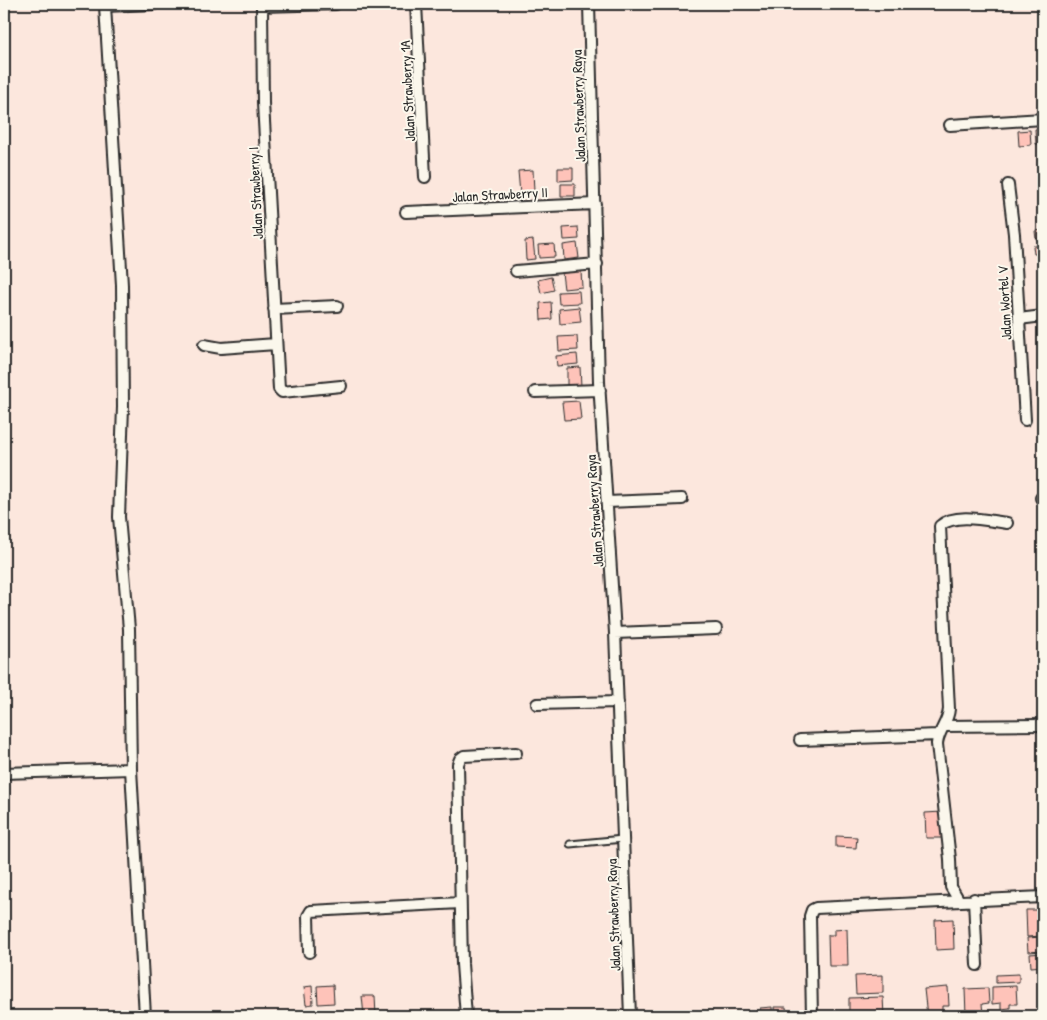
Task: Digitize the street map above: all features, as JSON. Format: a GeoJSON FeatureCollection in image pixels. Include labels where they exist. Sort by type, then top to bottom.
{"type":"FeatureCollection","features":[{"type":"Feature","properties":{"kind":"street"},"geometry":{"type":"LineString","coordinates":[[145,1016],[131,769],[129,629],[119,517],[123,407],[122,286],[105,6],[154,4]]}},
{"type":"Feature","properties":{"kind":"street","name":"Jalan Strawberry I"},"geometry":{"type":"LineString","coordinates":[[336,4],[262,5],[263,103],[278,381],[282,392],[340,386]]}},
{"type":"Feature","properties":{"kind":"street","name":"Jalan Strawberry 1A"},"geometry":{"type":"LineString","coordinates":[[416,4],[424,177]]}},
{"type":"Feature","properties":{"kind":"street","name":"Jalan Strawberry Raya"},"geometry":{"type":"LineString","coordinates":[[588,4],[600,390],[615,633],[630,1016]]}},
{"type":"Feature","properties":{"kind":"street"},"geometry":{"type":"LineString","coordinates":[[950,125],[1043,119]]}},
{"type":"Feature","properties":{"kind":"street","name":"Jalan Wortel V"},"geometry":{"type":"LineString","coordinates":[[1008,185],[1014,234],[1025,420]]}},
{"type":"Feature","properties":{"kind":"street","name":"Jalan Strawberry II"},"geometry":{"type":"LineString","coordinates":[[406,212],[595,204]]}},
{"type":"Feature","properties":{"kind":"street"},"geometry":{"type":"LineString","coordinates":[[516,271],[597,264]]}},
{"type":"Feature","properties":{"kind":"street"},"geometry":{"type":"LineString","coordinates":[[274,309],[337,306]]}},
{"type":"Feature","properties":{"kind":"street"},"geometry":{"type":"LineString","coordinates":[[1019,319],[1043,316]]}},
{"type":"Feature","properties":{"kind":"street"},"geometry":{"type":"LineString","coordinates":[[204,345],[221,348],[276,344]]}},
{"type":"Feature","properties":{"kind":"street"},"geometry":{"type":"LineString","coordinates":[[535,392],[600,390]]}},
{"type":"Feature","properties":{"kind":"street"},"geometry":{"type":"LineString","coordinates":[[607,502],[682,498]]}},
{"type":"Feature","properties":{"kind":"street"},"geometry":{"type":"LineString","coordinates":[[958,899],[951,887],[938,735],[944,726],[949,709],[940,526],[947,520],[961,519],[1007,523]]}},
{"type":"Feature","properties":{"kind":"street"},"geometry":{"type":"LineString","coordinates":[[615,633],[716,629]]}},
{"type":"Feature","properties":{"kind":"street"},"geometry":{"type":"LineString","coordinates":[[537,704],[618,702]]}},
{"type":"Feature","properties":{"kind":"street"},"geometry":{"type":"LineString","coordinates":[[944,726],[1043,725]]}},
{"type":"Feature","properties":{"kind":"street"},"geometry":{"type":"LineString","coordinates":[[800,740],[938,735]]}},
{"type":"Feature","properties":{"kind":"street"},"geometry":{"type":"LineString","coordinates":[[466,1016],[458,821],[460,758],[464,756],[516,752]]}},
{"type":"Feature","properties":{"kind":"street"},"geometry":{"type":"LineString","coordinates":[[4,773],[131,769]]}},
{"type":"Feature","properties":{"kind":"street"},"geometry":{"type":"LineString","coordinates":[[812,1016],[810,927],[812,910],[823,907],[958,899],[1043,897]]}},
{"type":"Feature","properties":{"kind":"street"},"geometry":{"type":"LineString","coordinates":[[974,899],[977,965]]}},
{"type":"Feature","properties":{"kind":"street"},"geometry":{"type":"LineString","coordinates":[[310,952],[308,916],[311,911],[460,903]]}},
{"type":"Feature","properties":{"kind":"lane"},"geometry":{"type":"LineString","coordinates":[[570,844],[623,839]]}},
{"type":"Feature","properties":{"kind":"building"},"geometry":{"type":"Polygon","coordinates":[[[1035,129],[1043,129],[1043,144],[1036,144],[1035,129]]]}},
{"type":"Feature","properties":{"kind":"building"},"geometry":{"type":"Polygon","coordinates":[[[1030,130],[1031,145],[1019,146],[1018,131],[1030,130]]]}},
{"type":"Feature","properties":{"kind":"building"},"geometry":{"type":"Polygon","coordinates":[[[558,168],[573,168],[573,180],[558,181],[558,168]]]}},
{"type":"Feature","properties":{"kind":"building"},"geometry":{"type":"Polygon","coordinates":[[[533,170],[534,192],[520,194],[518,171],[533,170]]]}},
{"type":"Feature","properties":{"kind":"building"},"geometry":{"type":"Polygon","coordinates":[[[561,184],[575,184],[575,196],[561,196],[561,184]]]}},
{"type":"Feature","properties":{"kind":"building"},"geometry":{"type":"Polygon","coordinates":[[[578,227],[579,239],[564,240],[563,228],[578,227]]]}},
{"type":"Feature","properties":{"kind":"building"},"geometry":{"type":"Polygon","coordinates":[[[1043,230],[1043,243],[1040,243],[1040,239],[1036,239],[1035,231],[1043,230]]]}},
{"type":"Feature","properties":{"kind":"building"},"geometry":{"type":"Polygon","coordinates":[[[533,240],[535,259],[526,260],[525,241],[533,240]]]}},
{"type":"Feature","properties":{"kind":"building"},"geometry":{"type":"Polygon","coordinates":[[[577,243],[579,258],[564,260],[563,245],[577,243]]]}},
{"type":"Feature","properties":{"kind":"building"},"geometry":{"type":"Polygon","coordinates":[[[554,244],[555,257],[539,258],[538,245],[554,244]]]}},
{"type":"Feature","properties":{"kind":"building"},"geometry":{"type":"Polygon","coordinates":[[[1033,246],[1043,246],[1043,258],[1040,258],[1040,254],[1034,254],[1033,246]]]}},
{"type":"Feature","properties":{"kind":"building"},"geometry":{"type":"Polygon","coordinates":[[[581,271],[582,287],[564,289],[562,273],[581,271]]]}},
{"type":"Feature","properties":{"kind":"building"},"geometry":{"type":"Polygon","coordinates":[[[551,277],[554,290],[541,293],[538,280],[551,277]]]}},
{"type":"Feature","properties":{"kind":"building"},"geometry":{"type":"Polygon","coordinates":[[[579,291],[580,303],[559,304],[558,292],[579,291]]]}},
{"type":"Feature","properties":{"kind":"building"},"geometry":{"type":"Polygon","coordinates":[[[551,302],[552,319],[541,320],[540,303],[551,302]]]}},
{"type":"Feature","properties":{"kind":"building"},"geometry":{"type":"Polygon","coordinates":[[[579,307],[581,322],[560,324],[559,309],[579,307]]]}},
{"type":"Feature","properties":{"kind":"building"},"geometry":{"type":"Polygon","coordinates":[[[577,336],[578,350],[559,351],[558,337],[577,336]]]}},
{"type":"Feature","properties":{"kind":"building"},"geometry":{"type":"Polygon","coordinates":[[[577,354],[578,364],[557,366],[556,356],[577,354]]]}},
{"type":"Feature","properties":{"kind":"building"},"geometry":{"type":"Polygon","coordinates":[[[580,367],[581,386],[567,386],[567,368],[580,367]]]}},
{"type":"Feature","properties":{"kind":"building"},"geometry":{"type":"Polygon","coordinates":[[[579,401],[581,419],[564,420],[562,402],[579,401]]]}},
{"type":"Feature","properties":{"kind":"building"},"geometry":{"type":"Polygon","coordinates":[[[942,812],[944,838],[926,838],[925,813],[942,812]]]}},
{"type":"Feature","properties":{"kind":"building"},"geometry":{"type":"Polygon","coordinates":[[[836,836],[857,837],[856,848],[836,847],[836,836]]]}},
{"type":"Feature","properties":{"kind":"building"},"geometry":{"type":"Polygon","coordinates":[[[1026,910],[1041,910],[1042,936],[1027,937],[1026,910]]]}},
{"type":"Feature","properties":{"kind":"building"},"geometry":{"type":"Polygon","coordinates":[[[953,919],[954,949],[936,950],[935,920],[953,919]]]}},
{"type":"Feature","properties":{"kind":"building"},"geometry":{"type":"Polygon","coordinates":[[[847,929],[848,966],[829,966],[828,935],[834,935],[834,930],[847,929]]]}},
{"type":"Feature","properties":{"kind":"building"},"geometry":{"type":"Polygon","coordinates":[[[1042,937],[1043,951],[1028,952],[1027,938],[1042,937]]]}},
{"type":"Feature","properties":{"kind":"building"},"geometry":{"type":"Polygon","coordinates":[[[1043,953],[1043,966],[1031,967],[1030,954],[1043,953]]]}},
{"type":"Feature","properties":{"kind":"building"},"geometry":{"type":"Polygon","coordinates":[[[1019,974],[1019,982],[996,983],[996,975],[1019,974]]]}},
{"type":"Feature","properties":{"kind":"building"},"geometry":{"type":"Polygon","coordinates":[[[883,975],[883,993],[856,994],[855,976],[883,975]]]}},
{"type":"Feature","properties":{"kind":"building"},"geometry":{"type":"Polygon","coordinates":[[[333,985],[334,1003],[318,1004],[317,986],[333,985]]]}},
{"type":"Feature","properties":{"kind":"building"},"geometry":{"type":"Polygon","coordinates":[[[312,986],[313,1004],[306,1005],[304,987],[312,986]]]}},
{"type":"Feature","properties":{"kind":"building"},"geometry":{"type":"Polygon","coordinates":[[[1016,986],[1017,1004],[1010,1004],[1010,1008],[1001,1009],[1001,1003],[992,1004],[992,987],[1016,986]]]}},
{"type":"Feature","properties":{"kind":"building"},"geometry":{"type":"Polygon","coordinates":[[[948,987],[949,1006],[942,1006],[942,1016],[927,1016],[924,989],[948,987]]]}},
{"type":"Feature","properties":{"kind":"building"},"geometry":{"type":"Polygon","coordinates":[[[988,988],[989,1003],[982,1004],[983,1014],[966,1015],[965,989],[988,988]]]}},
{"type":"Feature","properties":{"kind":"building"},"geometry":{"type":"Polygon","coordinates":[[[362,996],[375,996],[376,1016],[364,1016],[362,996]]]}},
{"type":"Feature","properties":{"kind":"building"},"geometry":{"type":"Polygon","coordinates":[[[883,997],[884,1016],[849,1016],[849,998],[883,997]]]}},
{"type":"Feature","properties":{"kind":"building"},"geometry":{"type":"Polygon","coordinates":[[[772,1007],[772,1016],[761,1016],[760,1008],[772,1007]]]}},
{"type":"Feature","properties":{"kind":"building"},"geometry":{"type":"Polygon","coordinates":[[[774,1007],[786,1007],[787,1016],[775,1016],[774,1007]]]}},
{"type":"Feature","properties":{"kind":"building"},"geometry":{"type":"Polygon","coordinates":[[[746,1012],[757,1012],[757,1016],[746,1016],[746,1012]]]}}]}
